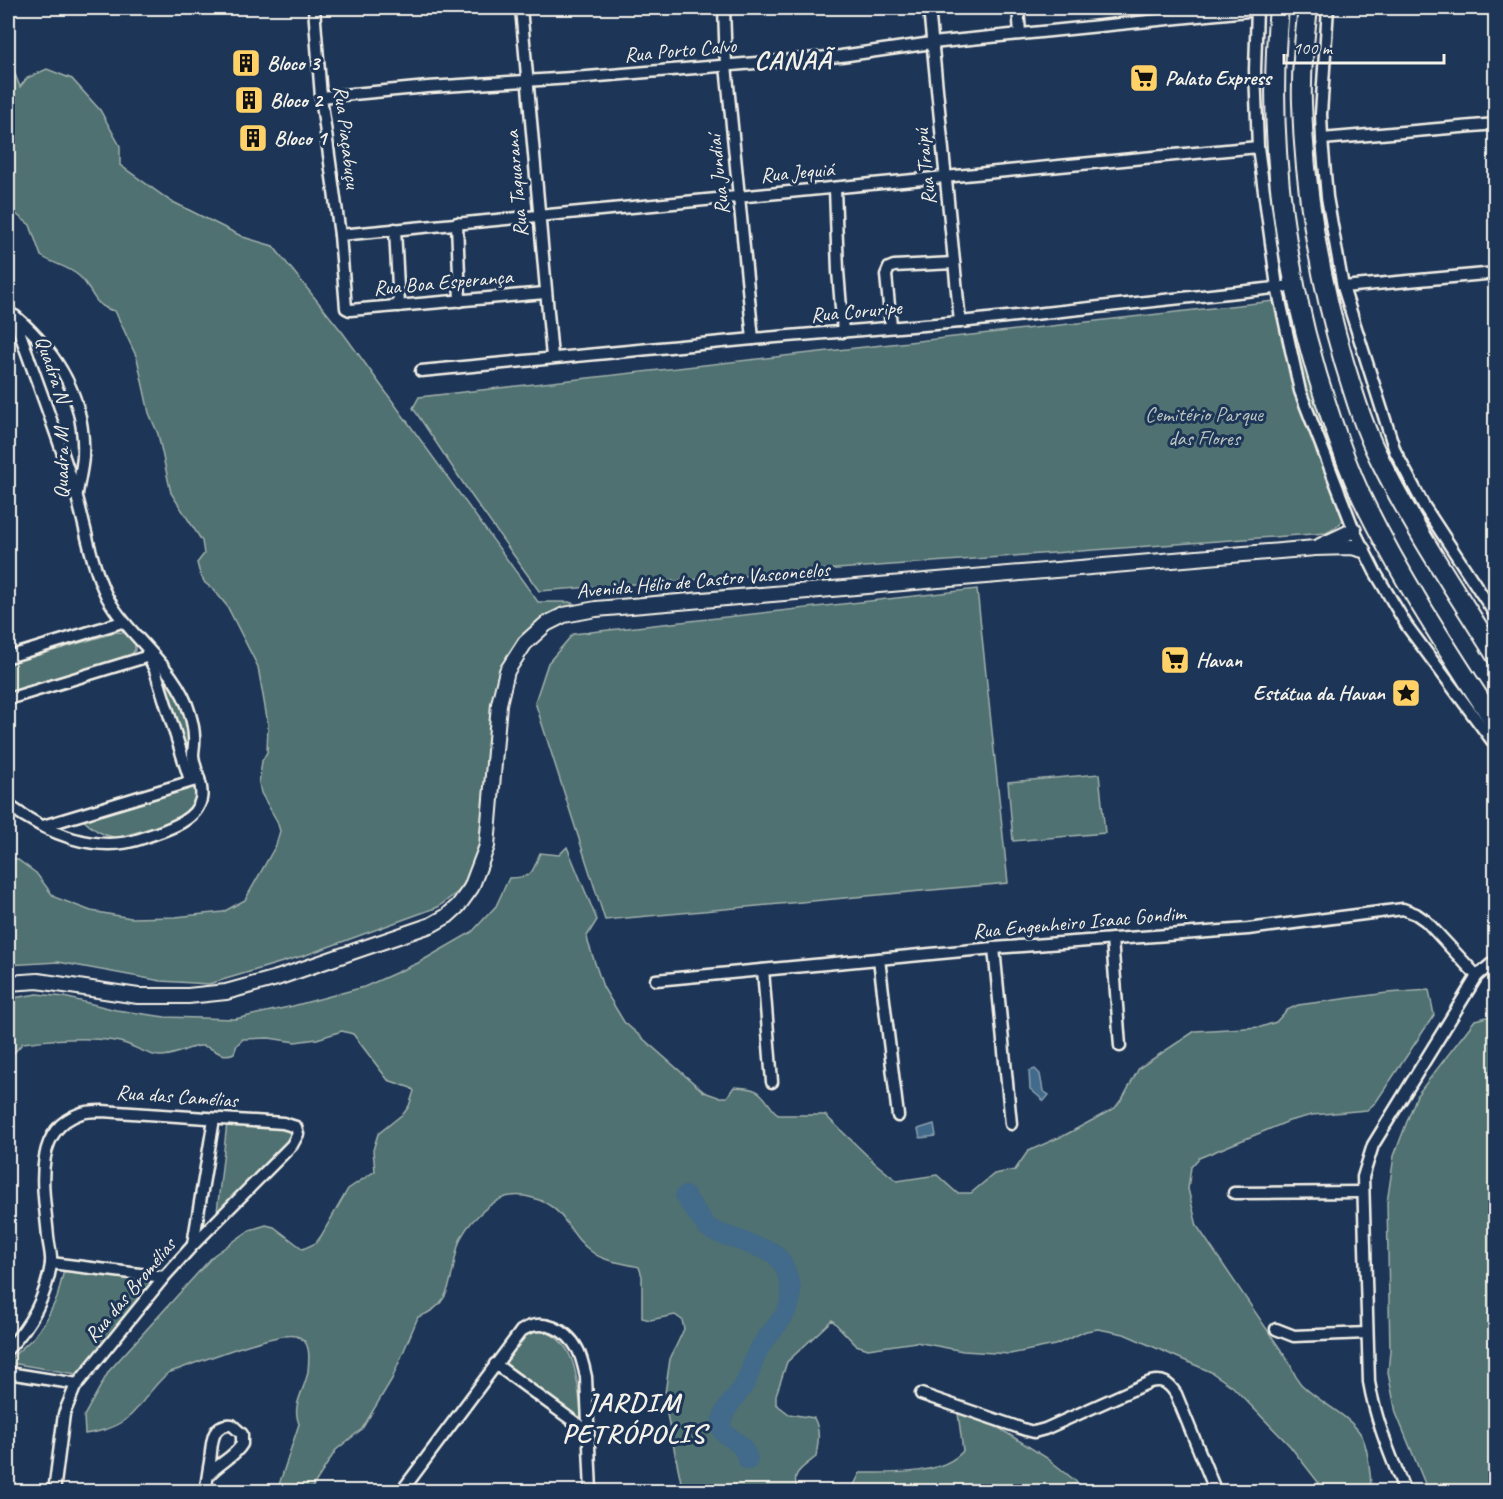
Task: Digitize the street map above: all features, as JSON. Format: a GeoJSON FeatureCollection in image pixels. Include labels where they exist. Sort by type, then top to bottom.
{"type":"FeatureCollection","features":[{"type":"Feature","properties":{"kind":"highway"},"geometry":{"type":"LineString","coordinates":[[1279,8],[1276,47],[1276,115],[1285,286],[1342,451],[1361,496],[1414,595],[1496,724]]}},
{"type":"Feature","properties":{"kind":"highway"},"geometry":{"type":"LineString","coordinates":[[1308,8],[1303,54],[1304,141],[1318,247],[1333,325],[1356,402],[1377,454],[1422,538],[1496,656]]}},
{"type":"Feature","properties":{"kind":"street","name":"Rua Piaçabuçu"},"geometry":{"type":"LineString","coordinates":[[314,8],[321,97],[340,235],[346,308]]}},
{"type":"Feature","properties":{"kind":"street","name":"Rua Taquarana"},"geometry":{"type":"LineString","coordinates":[[521,8],[552,357]]}},
{"type":"Feature","properties":{"kind":"street","name":"Rua Jundiaí"},"geometry":{"type":"LineString","coordinates":[[724,8],[726,66],[753,339]]}},
{"type":"Feature","properties":{"kind":"street","name":"Rua Traipú"},"geometry":{"type":"LineString","coordinates":[[929,8],[960,322]]}},
{"type":"Feature","properties":{"kind":"street"},"geometry":{"type":"LineString","coordinates":[[1018,8],[1020,33]]}},
{"type":"Feature","properties":{"kind":"street"},"geometry":{"type":"LineString","coordinates":[[1328,8],[1321,114],[1322,139],[1327,197],[1343,287],[1395,451],[1424,506],[1496,616]]}},
{"type":"Feature","properties":{"kind":"street","name":"Rua Porto Calvo"},"geometry":{"type":"LineString","coordinates":[[321,97],[841,56],[1020,33],[1257,9]]}},
{"type":"Feature","properties":{"kind":"street"},"geometry":{"type":"LineString","coordinates":[[1257,9],[1255,70],[1258,147],[1285,286],[1300,391],[1363,550],[1407,626],[1496,746]]}},
{"type":"Feature","properties":{"kind":"street"},"geometry":{"type":"LineString","coordinates":[[1322,139],[1496,124]]}},
{"type":"Feature","properties":{"kind":"street","name":"Rua Jequiá"},"geometry":{"type":"LineString","coordinates":[[340,235],[1258,147]]}},
{"type":"Feature","properties":{"kind":"street"},"geometry":{"type":"LineString","coordinates":[[835,188],[843,332]]}},
{"type":"Feature","properties":{"kind":"street"},"geometry":{"type":"LineString","coordinates":[[457,223],[460,301]]}},
{"type":"Feature","properties":{"kind":"street"},"geometry":{"type":"LineString","coordinates":[[395,229],[399,306]]}},
{"type":"Feature","properties":{"kind":"street"},"geometry":{"type":"LineString","coordinates":[[891,326],[886,276],[889,268],[954,263]]}},
{"type":"Feature","properties":{"kind":"street"},"geometry":{"type":"LineString","coordinates":[[1343,287],[1496,273]]}},
{"type":"Feature","properties":{"kind":"street","name":"Rua Coruripe"},"geometry":{"type":"LineString","coordinates":[[421,371],[891,326],[960,322],[1285,286]]}},
{"type":"Feature","properties":{"kind":"street","name":"Rua Boa Esperança"},"geometry":{"type":"LineString","coordinates":[[346,308],[399,306],[545,293]]}},
{"type":"Feature","properties":{"kind":"street"},"geometry":{"type":"LineString","coordinates":[[8,310],[16,324]]}},
{"type":"Feature","properties":{"kind":"street","name":"Quadra M"},"geometry":{"type":"LineString","coordinates":[[16,324],[48,348],[72,389],[80,411],[83,459],[76,496],[106,595],[122,622],[140,638],[183,696],[194,736],[194,780]]}},
{"type":"Feature","properties":{"kind":"street","name":"Quadra N"},"geometry":{"type":"LineString","coordinates":[[16,324],[76,496]]}},
{"type":"Feature","properties":{"kind":"street","name":"Avenida Hélio de Castro Vasconcelos"},"geometry":{"type":"LineString","coordinates":[[1315,548],[1354,530]]}},
{"type":"Feature","properties":{"kind":"street","name":"Avenida Hélio de Castro Vasconcelos"},"geometry":{"type":"LineString","coordinates":[[8,983],[38,981],[138,996],[188,996],[226,992],[277,978],[431,925],[447,916],[458,906],[471,888],[487,846],[499,704],[507,671],[536,631],[564,615],[596,609],[1315,548],[1352,547],[1363,550]]}},
{"type":"Feature","properties":{"kind":"street"},"geometry":{"type":"LineString","coordinates":[[8,657],[122,622]]}},
{"type":"Feature","properties":{"kind":"street","name":"Quadra M"},"geometry":{"type":"LineString","coordinates":[[8,805],[62,836],[89,843],[124,844],[171,827],[191,816],[201,800],[163,693],[140,638]]}},
{"type":"Feature","properties":{"kind":"street"},"geometry":{"type":"LineString","coordinates":[[8,699],[149,656]]}},
{"type":"Feature","properties":{"kind":"street"},"geometry":{"type":"LineString","coordinates":[[43,826],[194,780]]}},
{"type":"Feature","properties":{"kind":"street","name":"Rua Engenheiro Isaac Gondim"},"geometry":{"type":"LineString","coordinates":[[656,980],[994,948],[1248,929],[1403,909],[1426,921],[1477,976]]}},
{"type":"Feature","properties":{"kind":"street"},"geometry":{"type":"LineString","coordinates":[[1112,939],[1120,1046]]}},
{"type":"Feature","properties":{"kind":"street"},"geometry":{"type":"LineString","coordinates":[[994,948],[1011,1124]]}},
{"type":"Feature","properties":{"kind":"street"},"geometry":{"type":"LineString","coordinates":[[879,959],[898,1116]]}},
{"type":"Feature","properties":{"kind":"street"},"geometry":{"type":"LineString","coordinates":[[1405,1491],[1374,1412],[1369,1382],[1362,1192],[1365,1167],[1373,1144],[1477,976],[1496,960]]}},
{"type":"Feature","properties":{"kind":"street"},"geometry":{"type":"LineString","coordinates":[[763,970],[772,1082]]}},
{"type":"Feature","properties":{"kind":"street","name":"Rua das Camélias"},"geometry":{"type":"LineString","coordinates":[[51,1263],[43,1177],[44,1160],[57,1129],[66,1120],[81,1113],[102,1111],[293,1125],[298,1134],[292,1145]]}},
{"type":"Feature","properties":{"kind":"street"},"geometry":{"type":"LineString","coordinates":[[193,1245],[213,1119]]}},
{"type":"Feature","properties":{"kind":"street","name":"Rua das Bromélias"},"geometry":{"type":"LineString","coordinates":[[54,1491],[64,1414],[71,1394],[164,1277],[292,1145]]}},
{"type":"Feature","properties":{"kind":"street"},"geometry":{"type":"LineString","coordinates":[[1234,1193],[1362,1192]]}},
{"type":"Feature","properties":{"kind":"street"},"geometry":{"type":"LineString","coordinates":[[8,1349],[35,1314],[51,1263],[164,1277]]}},
{"type":"Feature","properties":{"kind":"street"},"geometry":{"type":"LineString","coordinates":[[401,1491],[521,1331],[528,1326],[544,1324],[558,1329],[576,1346],[583,1363],[586,1377],[589,1489]]}},
{"type":"Feature","properties":{"kind":"street"},"geometry":{"type":"LineString","coordinates":[[1276,1329],[1294,1336],[1367,1333]]}},
{"type":"Feature","properties":{"kind":"street"},"geometry":{"type":"LineString","coordinates":[[495,1364],[587,1431]]}},
{"type":"Feature","properties":{"kind":"street"},"geometry":{"type":"LineString","coordinates":[[8,1373],[78,1384]]}},
{"type":"Feature","properties":{"kind":"street"},"geometry":{"type":"LineString","coordinates":[[921,1394],[1035,1432],[1150,1382],[1156,1380],[1168,1383],[1176,1394],[1215,1489],[1203,1491]]}},
{"type":"Feature","properties":{"kind":"street"},"geometry":{"type":"LineString","coordinates":[[205,1491],[214,1433],[222,1426],[232,1425],[242,1434],[242,1444],[232,1456],[214,1468],[208,1476]]}},
{"type":"Feature","properties":{"kind":"green space"},"geometry":{"type":"Polygon","coordinates":[[[8,56],[20,87],[27,78],[47,69],[72,79],[100,110],[120,146],[120,165],[169,200],[243,237],[273,246],[343,333],[538,602],[569,602],[580,606],[555,611],[537,622],[529,629],[508,658],[479,861],[459,891],[438,907],[306,955],[209,984],[161,981],[58,962],[8,965],[8,855],[36,873],[54,897],[91,911],[131,918],[175,917],[223,912],[245,900],[276,845],[280,831],[261,793],[259,783],[262,761],[267,752],[268,724],[258,667],[227,606],[205,583],[200,574],[197,563],[204,554],[202,541],[171,493],[158,434],[149,413],[137,358],[115,311],[102,306],[84,281],[75,273],[41,256],[30,225],[8,208],[8,56]]]}},
{"type":"Feature","properties":{"kind":"green space","name":"Cemitério Parque das Flores"},"geometry":{"type":"Polygon","coordinates":[[[1293,299],[1352,503],[1342,521],[1326,533],[539,591],[413,408],[419,397],[1293,299]]]}},
{"type":"Feature","properties":{"kind":"green space"},"geometry":{"type":"Polygon","coordinates":[[[977,589],[1008,883],[605,920],[535,702],[548,663],[573,634],[977,589]]]}},
{"type":"Feature","properties":{"kind":"green space"},"geometry":{"type":"Polygon","coordinates":[[[117,632],[126,633],[135,642],[135,650],[130,656],[8,694],[8,664],[117,632]]]}},
{"type":"Feature","properties":{"kind":"green space"},"geometry":{"type":"Polygon","coordinates":[[[166,679],[182,701],[192,740],[186,744],[180,742],[163,682],[166,679]]]}},
{"type":"Feature","properties":{"kind":"green space"},"geometry":{"type":"Polygon","coordinates":[[[1099,774],[1105,833],[1013,841],[1008,782],[1099,774]]]}},
{"type":"Feature","properties":{"kind":"green space"},"geometry":{"type":"Polygon","coordinates":[[[195,785],[196,796],[187,812],[170,822],[150,829],[113,837],[96,830],[81,818],[195,785]]]}},
{"type":"Feature","properties":{"kind":"green space"},"geometry":{"type":"Polygon","coordinates":[[[567,847],[597,920],[587,936],[588,942],[603,987],[624,1022],[704,1092],[718,1097],[727,1097],[734,1087],[752,1089],[761,1094],[778,1115],[825,1115],[897,1181],[937,1175],[957,1193],[971,1193],[994,1174],[1015,1170],[1028,1151],[1067,1134],[1115,1108],[1139,1068],[1195,1031],[1261,1027],[1276,1022],[1287,1010],[1298,1005],[1429,990],[1434,1015],[1376,1102],[1367,1110],[1312,1115],[1289,1121],[1199,1158],[1191,1167],[1188,1189],[1197,1226],[1289,1362],[1298,1381],[1348,1420],[1360,1433],[1367,1452],[1371,1491],[1320,1491],[1318,1482],[1290,1446],[1233,1387],[1211,1372],[1124,1334],[1098,1329],[1086,1331],[1055,1345],[1010,1354],[963,1351],[916,1342],[868,1349],[856,1345],[832,1320],[787,1362],[776,1395],[776,1404],[789,1414],[814,1418],[818,1428],[816,1457],[796,1475],[798,1491],[681,1491],[664,1400],[670,1359],[684,1329],[682,1320],[675,1315],[650,1320],[642,1318],[642,1276],[639,1267],[597,1255],[583,1245],[553,1208],[545,1202],[519,1196],[511,1196],[496,1202],[467,1228],[459,1243],[445,1297],[430,1312],[418,1317],[392,1379],[362,1429],[336,1450],[310,1491],[277,1491],[299,1424],[298,1404],[308,1371],[307,1346],[305,1341],[296,1336],[253,1343],[168,1373],[126,1420],[103,1431],[85,1434],[84,1416],[109,1371],[214,1255],[250,1230],[266,1225],[274,1227],[303,1249],[316,1243],[348,1189],[375,1171],[373,1150],[378,1134],[404,1113],[414,1091],[388,1080],[353,1034],[342,1031],[317,1039],[295,1042],[269,1038],[243,1039],[237,1045],[234,1053],[229,1055],[200,1046],[159,1056],[125,1043],[96,1039],[23,1043],[12,1055],[8,1066],[8,999],[37,994],[64,997],[116,1010],[165,1017],[235,1019],[364,987],[418,963],[472,932],[496,906],[509,878],[524,877],[531,873],[540,853],[559,855],[567,847]]]}},
{"type":"Feature","properties":{"kind":"green space"},"geometry":{"type":"Polygon","coordinates":[[[1495,1015],[1495,1491],[1428,1491],[1396,1413],[1388,1373],[1390,1350],[1387,1203],[1394,1156],[1417,1095],[1475,1020],[1495,1015]]]}},
{"type":"Feature","properties":{"kind":"green space"},"geometry":{"type":"Polygon","coordinates":[[[227,1123],[287,1126],[296,1135],[216,1221],[227,1123]]]}},
{"type":"Feature","properties":{"kind":"green space"},"geometry":{"type":"Polygon","coordinates":[[[67,1269],[158,1279],[82,1375],[11,1363],[10,1359],[34,1337],[46,1320],[67,1269]]]}},
{"type":"Feature","properties":{"kind":"green space"},"geometry":{"type":"Polygon","coordinates":[[[540,1331],[553,1335],[569,1354],[577,1381],[582,1421],[502,1363],[524,1335],[540,1331]]]}},
{"type":"Feature","properties":{"kind":"green space"},"geometry":{"type":"Polygon","coordinates":[[[958,1413],[994,1425],[1047,1458],[1088,1491],[851,1491],[860,1473],[929,1469],[954,1459],[963,1451],[958,1413]]]}},
{"type":"Feature","properties":{"kind":"water"},"geometry":{"type":"Polygon","coordinates":[[[1035,1069],[1040,1074],[1043,1091],[1049,1095],[1044,1101],[1030,1089],[1029,1071],[1035,1069]]]}},
{"type":"Feature","properties":{"kind":"water"},"geometry":{"type":"Polygon","coordinates":[[[934,1124],[936,1136],[920,1138],[918,1129],[934,1124]]]}},
{"type":"Feature","properties":{"kind":"waterway"},"geometry":{"type":"LineString","coordinates":[[685,1196],[706,1226],[713,1231],[775,1254],[785,1268],[791,1287],[791,1298],[784,1316],[758,1351],[746,1381],[728,1406],[722,1420],[724,1433],[741,1446],[748,1460]]}},
{"type":"Feature","properties":{"kind":"place","name":"Bloco 3"},"geometry":{"type":"Point","coordinates":[246,63]}},
{"type":"Feature","properties":{"kind":"place","name":"Palato Express"},"geometry":{"type":"Point","coordinates":[1144,78]}},
{"type":"Feature","properties":{"kind":"place","name":"Bloco 2"},"geometry":{"type":"Point","coordinates":[249,100]}},
{"type":"Feature","properties":{"kind":"place","name":"Bloco 1"},"geometry":{"type":"Point","coordinates":[253,138]}},
{"type":"Feature","properties":{"kind":"place","name":"Havan"},"geometry":{"type":"Point","coordinates":[1175,660]}},
{"type":"Feature","properties":{"kind":"place","name":"Estátua da Havan"},"geometry":{"type":"Point","coordinates":[1406,693]}},
{"type":"Feature","properties":{"kind":"district","name":"CANAÃ"},"geometry":{"type":"Point","coordinates":[793,60]}},
{"type":"Feature","properties":{"kind":"district","name":"JARDIM PETRÓPOLIS"},"geometry":{"type":"Point","coordinates":[634,1418]}}]}
